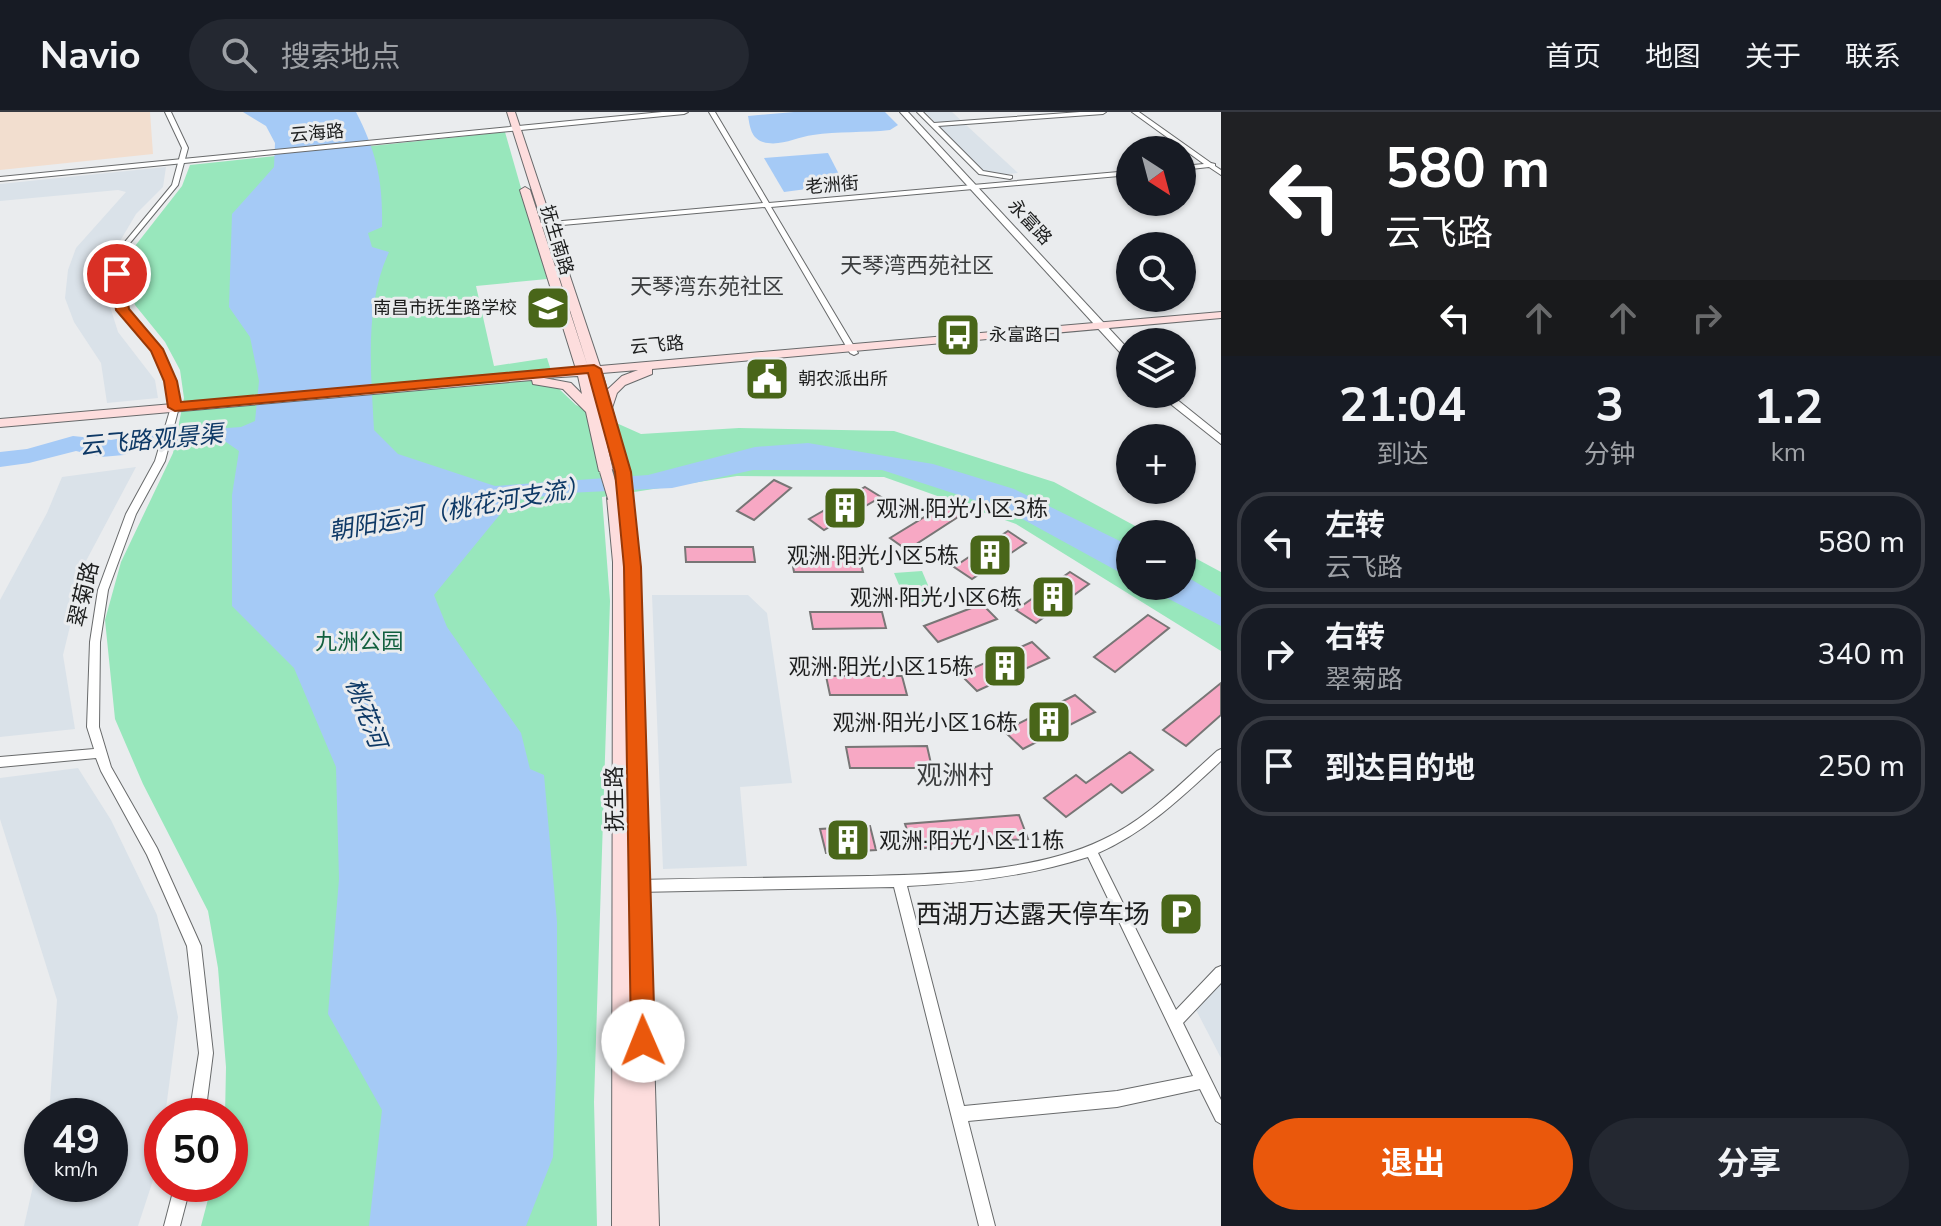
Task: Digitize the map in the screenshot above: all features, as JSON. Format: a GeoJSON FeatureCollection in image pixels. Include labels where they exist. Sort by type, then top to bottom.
{"type":"FeatureCollection","features":[{"type":"Feature","properties":{"kind":"main road","name":"抚生南路"},"geometry":{"type":"LineString","coordinates":[[502,112],[512,130],[548,224],[577,336]]}},
{"type":"Feature","properties":{"kind":"main road","name":"抚生南路"},"geometry":{"type":"LineString","coordinates":[[511,112],[512,130],[536,225],[589,372]]}},
{"type":"Feature","properties":{"kind":"main road","name":"云飞路"},"geometry":{"type":"LineString","coordinates":[[0,425],[174,414],[247,403],[1221,318]]}},
{"type":"Feature","properties":{"kind":"main road"},"geometry":{"type":"LineString","coordinates":[[533,378],[565,359],[577,336],[608,359],[643,368]]}},
{"type":"Feature","properties":{"kind":"main road"},"geometry":{"type":"LineString","coordinates":[[533,378],[567,386],[599,410],[621,381],[643,368]]}},
{"type":"Feature","properties":{"kind":"main road","name":"抚生路"},"geometry":{"type":"LineString","coordinates":[[589,372],[599,410],[623,472],[620,498]]}},
{"type":"Feature","properties":{"kind":"main road","name":"抚生路"},"geometry":{"type":"LineString","coordinates":[[599,410],[606,471],[620,498],[633,567],[624,1226]]}},
{"type":"Feature","properties":{"kind":"main road","name":"抚生路"},"geometry":{"type":"LineString","coordinates":[[630,886],[647,1226]]}},
{"type":"Feature","properties":{"kind":"street"},"geometry":{"type":"LineString","coordinates":[[168,112],[185,148],[175,185],[127,243],[117,274],[122,310],[157,349],[170,381],[174,414]]}},
{"type":"Feature","properties":{"kind":"street","name":"云海路"},"geometry":{"type":"LineString","coordinates":[[0,179],[684,112]]}},
{"type":"Feature","properties":{"kind":"street"},"geometry":{"type":"LineString","coordinates":[[712,112],[852,350]]}},
{"type":"Feature","properties":{"kind":"street","name":"永富路"},"geometry":{"type":"LineString","coordinates":[[904,112],[1116,341]]}},
{"type":"Feature","properties":{"kind":"street"},"geometry":{"type":"LineString","coordinates":[[920,112],[981,173],[999,178],[1089,170],[1096,176]]}},
{"type":"Feature","properties":{"kind":"street"},"geometry":{"type":"LineString","coordinates":[[917,126],[1103,112]]}},
{"type":"Feature","properties":{"kind":"street"},"geometry":{"type":"LineString","coordinates":[[1135,112],[1221,173]]}},
{"type":"Feature","properties":{"kind":"street"},"geometry":{"type":"LineString","coordinates":[[1196,167],[1221,165]]}},
{"type":"Feature","properties":{"kind":"street","name":"老洲街"},"geometry":{"type":"LineString","coordinates":[[536,225],[1116,174]]}},
{"type":"Feature","properties":{"kind":"street"},"geometry":{"type":"LineString","coordinates":[[1180,408],[1221,441]]}},
{"type":"Feature","properties":{"kind":"street","name":"翠菊路"},"geometry":{"type":"LineString","coordinates":[[174,414],[160,461],[131,514],[103,590],[95,642],[93,727],[105,768],[152,852],[194,946],[206,1053],[200,1098]]}},
{"type":"Feature","properties":{"kind":"street"},"geometry":{"type":"LineString","coordinates":[[0,762],[101,753]]}},
{"type":"Feature","properties":{"kind":"street"},"geometry":{"type":"LineString","coordinates":[[630,886],[899,881],[995,872],[1091,851],[1129,831],[1221,754]]}},
{"type":"Feature","properties":{"kind":"street"},"geometry":{"type":"LineString","coordinates":[[1091,851],[1221,1116]]}},
{"type":"Feature","properties":{"kind":"street"},"geometry":{"type":"LineString","coordinates":[[899,881],[987,1226]]}},
{"type":"Feature","properties":{"kind":"street"},"geometry":{"type":"LineString","coordinates":[[1175,1021],[1221,973]]}},
{"type":"Feature","properties":{"kind":"street"},"geometry":{"type":"LineString","coordinates":[[958,1114],[1117,1099],[1204,1081]]}},
{"type":"Feature","properties":{"kind":"street"},"geometry":{"type":"LineString","coordinates":[[172,1226],[178,1202]]}},
{"type":"Feature","properties":{"kind":"shaded area"},"geometry":{"type":"Polygon","coordinates":[[[0,112],[150,112],[153,154],[0,170],[0,112]]]}},
{"type":"Feature","properties":{"kind":"shaded area"},"geometry":{"type":"Polygon","coordinates":[[[925,112],[952,112],[1018,173],[998,175],[983,171],[925,112]]]}},
{"type":"Feature","properties":{"kind":"shaded area"},"geometry":{"type":"Polygon","coordinates":[[[166,167],[163,187],[136,214],[113,253],[104,287],[118,332],[155,380],[158,398],[107,403],[101,363],[74,322],[65,298],[68,270],[76,248],[126,192],[118,190],[0,201],[0,184],[166,167]]]}},
{"type":"Feature","properties":{"kind":"shaded area"},"geometry":{"type":"Polygon","coordinates":[[[136,467],[86,561],[63,655],[75,729],[0,737],[0,600],[47,513],[62,477],[136,467]]]}},
{"type":"Feature","properties":{"kind":"shaded area"},"geometry":{"type":"Polygon","coordinates":[[[652,595],[748,595],[767,613],[792,783],[740,787],[747,866],[663,869],[652,595]]]}},
{"type":"Feature","properties":{"kind":"shaded area"},"geometry":{"type":"Polygon","coordinates":[[[78,768],[111,820],[157,915],[178,1017],[167,1098],[144,1098],[146,1202],[138,1226],[24,1226],[29,1202],[128,1202],[128,1098],[50,1098],[57,1000],[0,819],[0,778],[78,768]]]}},
{"type":"Feature","properties":{"kind":"shaded area"},"geometry":{"type":"Polygon","coordinates":[[[1221,978],[1221,1058],[1194,1006],[1221,978]]]}},
{"type":"Feature","properties":{"kind":"green space","name":"九洲公园"},"geometry":{"type":"Polygon","coordinates":[[[505,132],[547,279],[476,286],[494,366],[547,358],[556,386],[576,405],[641,434],[739,428],[894,431],[1054,482],[1124,520],[1116,520],[1116,586],[1016,524],[884,477],[737,476],[602,497],[610,601],[594,1102],[597,1226],[201,1226],[207,1202],[248,1202],[248,1098],[225,1098],[218,968],[208,911],[143,784],[115,719],[105,620],[121,562],[173,453],[184,398],[180,370],[165,342],[135,305],[128,275],[128,255],[182,186],[190,165],[505,132]]]}},
{"type":"Feature","properties":{"kind":"green space","name":"九洲公园"},"geometry":{"type":"Polygon","coordinates":[[[1196,559],[1221,572],[1221,651],[1139,600],[1196,600],[1196,559]]]}},
{"type":"Feature","properties":{"kind":"green space"},"geometry":{"type":"Polygon","coordinates":[[[922,571],[936,604],[908,606],[894,573],[922,571]]]}},
{"type":"Feature","properties":{"kind":"water"},"geometry":{"type":"Polygon","coordinates":[[[243,112],[356,112],[363,127],[377,168],[382,211],[382,227],[368,233],[372,247],[389,252],[381,272],[372,316],[374,430],[398,454],[495,486],[648,475],[755,447],[808,443],[933,464],[1014,489],[1116,539],[1116,570],[1008,511],[882,470],[753,470],[672,488],[567,493],[511,501],[434,595],[447,627],[521,733],[530,769],[544,775],[557,922],[553,1157],[526,1226],[369,1226],[382,1110],[328,1014],[339,879],[336,767],[294,668],[232,606],[232,495],[239,451],[226,442],[142,447],[124,455],[101,457],[76,451],[0,467],[0,452],[27,449],[73,436],[111,440],[145,434],[241,427],[255,421],[259,381],[250,337],[229,307],[232,214],[274,167],[275,143],[266,126],[243,112]]]}},
{"type":"Feature","properties":{"kind":"water"},"geometry":{"type":"Polygon","coordinates":[[[794,112],[885,112],[898,125],[890,130],[822,134],[776,143],[763,142],[752,132],[748,116],[794,112]]]}},
{"type":"Feature","properties":{"kind":"water"},"geometry":{"type":"Polygon","coordinates":[[[828,153],[844,184],[784,192],[764,158],[828,153]]]}},
{"type":"Feature","properties":{"kind":"water"},"geometry":{"type":"Polygon","coordinates":[[[1196,582],[1221,597],[1221,626],[1171,600],[1196,600],[1196,582]]]}},
{"type":"Feature","properties":{"kind":"building"},"geometry":{"type":"Polygon","coordinates":[[[774,480],[791,488],[754,520],[737,511],[774,480]]]}},
{"type":"Feature","properties":{"kind":"building","name":"观洲·阳光小区3栋"},"geometry":{"type":"Polygon","coordinates":[[[865,487],[881,497],[824,530],[809,519],[865,487]]]}},
{"type":"Feature","properties":{"kind":"building"},"geometry":{"type":"Polygon","coordinates":[[[944,505],[961,515],[907,550],[890,538],[944,505]]]}},
{"type":"Feature","properties":{"kind":"building","name":"观洲·阳光小区5栋"},"geometry":{"type":"Polygon","coordinates":[[[1008,531],[1026,543],[972,579],[954,567],[1008,531]]]}},
{"type":"Feature","properties":{"kind":"building"},"geometry":{"type":"Polygon","coordinates":[[[685,547],[753,547],[755,562],[686,562],[685,547]]]}},
{"type":"Feature","properties":{"kind":"building"},"geometry":{"type":"Polygon","coordinates":[[[791,556],[859,556],[863,572],[794,572],[791,556]]]}},
{"type":"Feature","properties":{"kind":"building","name":"观洲·阳光小区6栋"},"geometry":{"type":"Polygon","coordinates":[[[1070,572],[1089,584],[1036,623],[1016,610],[1070,572]]]}},
{"type":"Feature","properties":{"kind":"building"},"geometry":{"type":"Polygon","coordinates":[[[982,604],[997,619],[938,642],[924,626],[982,604]]]}},
{"type":"Feature","properties":{"kind":"building"},"geometry":{"type":"Polygon","coordinates":[[[810,612],[882,612],[886,628],[813,629],[810,612]]]}},
{"type":"Feature","properties":{"kind":"building"},"geometry":{"type":"Polygon","coordinates":[[[1148,615],[1169,628],[1115,672],[1094,657],[1148,615]]]}},
{"type":"Feature","properties":{"kind":"building","name":"观洲·阳光小区15栋"},"geometry":{"type":"Polygon","coordinates":[[[1032,642],[1049,658],[977,691],[960,674],[1032,642]]]}},
{"type":"Feature","properties":{"kind":"building"},"geometry":{"type":"Polygon","coordinates":[[[826,676],[902,676],[907,695],[830,695],[826,676]]]}},
{"type":"Feature","properties":{"kind":"building"},"geometry":{"type":"Polygon","coordinates":[[[1221,683],[1221,715],[1186,746],[1163,730],[1221,683]]]}},
{"type":"Feature","properties":{"kind":"building","name":"观洲·阳光小区16栋"},"geometry":{"type":"Polygon","coordinates":[[[1075,695],[1095,712],[1023,749],[1004,731],[1075,695]]]}},
{"type":"Feature","properties":{"kind":"building"},"geometry":{"type":"Polygon","coordinates":[[[927,746],[932,768],[850,768],[846,747],[927,746]]]}},
{"type":"Feature","properties":{"kind":"building"},"geometry":{"type":"Polygon","coordinates":[[[1130,752],[1153,770],[1122,793],[1111,784],[1066,817],[1044,798],[1076,775],[1086,783],[1130,752]]]}},
{"type":"Feature","properties":{"kind":"building"},"geometry":{"type":"Polygon","coordinates":[[[1019,815],[1028,839],[913,849],[905,824],[1019,815]]]}},
{"type":"Feature","properties":{"kind":"building","name":"观洲·阳光小区11栋"},"geometry":{"type":"Polygon","coordinates":[[[870,826],[876,850],[826,853],[820,829],[870,826]]]}},
{"type":"Feature","properties":{"kind":"place","name":"南昌市抚生路学校"},"geometry":{"type":"Point","coordinates":[548,308]}},
{"type":"Feature","properties":{"kind":"place","name":"永富路口"},"geometry":{"type":"Point","coordinates":[958,335]}},
{"type":"Feature","properties":{"kind":"place","name":"朝农派出所"},"geometry":{"type":"Point","coordinates":[767,379]}},
{"type":"Feature","properties":{"kind":"place","name":"观洲·阳光小区3栋"},"geometry":{"type":"Point","coordinates":[845,508]}},
{"type":"Feature","properties":{"kind":"place","name":"观洲·阳光小区5栋"},"geometry":{"type":"Point","coordinates":[990,555]}},
{"type":"Feature","properties":{"kind":"place","name":"观洲·阳光小区6栋"},"geometry":{"type":"Point","coordinates":[1053,597]}},
{"type":"Feature","properties":{"kind":"place","name":"观洲·阳光小区15栋"},"geometry":{"type":"Point","coordinates":[1005,666]}},
{"type":"Feature","properties":{"kind":"place","name":"观洲·阳光小区16栋"},"geometry":{"type":"Point","coordinates":[1049,722]}},
{"type":"Feature","properties":{"kind":"place","name":"观洲·阳光小区11栋"},"geometry":{"type":"Point","coordinates":[848,840]}},
{"type":"Feature","properties":{"kind":"place","name":"西湖万达露天停车场"},"geometry":{"type":"Point","coordinates":[1181,914]}},
{"type":"Feature","properties":{"kind":"district","name":"天琴湾西苑社区"},"geometry":{"type":"Point","coordinates":[917,265]}},
{"type":"Feature","properties":{"kind":"district","name":"天琴湾东苑社区"},"geometry":{"type":"Point","coordinates":[707,286]}},
{"type":"Feature","properties":{"kind":"district","name":"观洲村"},"geometry":{"type":"Point","coordinates":[955,775]}},
{"type":"Feature","properties":{"kind":"route"},"geometry":{"type":"LineString","coordinates":[[117,274],[122,310],[157,349],[170,381],[175,407],[594,369],[623,472],[633,567],[643,1041]]}},
{"type":"Feature","properties":{"kind":"water label","name":"云飞路观景渠"},"geometry":{"type":"Point","coordinates":[151,440]}},
{"type":"Feature","properties":{"kind":"water label","name":"朝阳运河（桃花河支流）"},"geometry":{"type":"Point","coordinates":[459,509]}},
{"type":"Feature","properties":{"kind":"water label","name":"桃花河"},"geometry":{"type":"Point","coordinates":[366,713]}}]}
